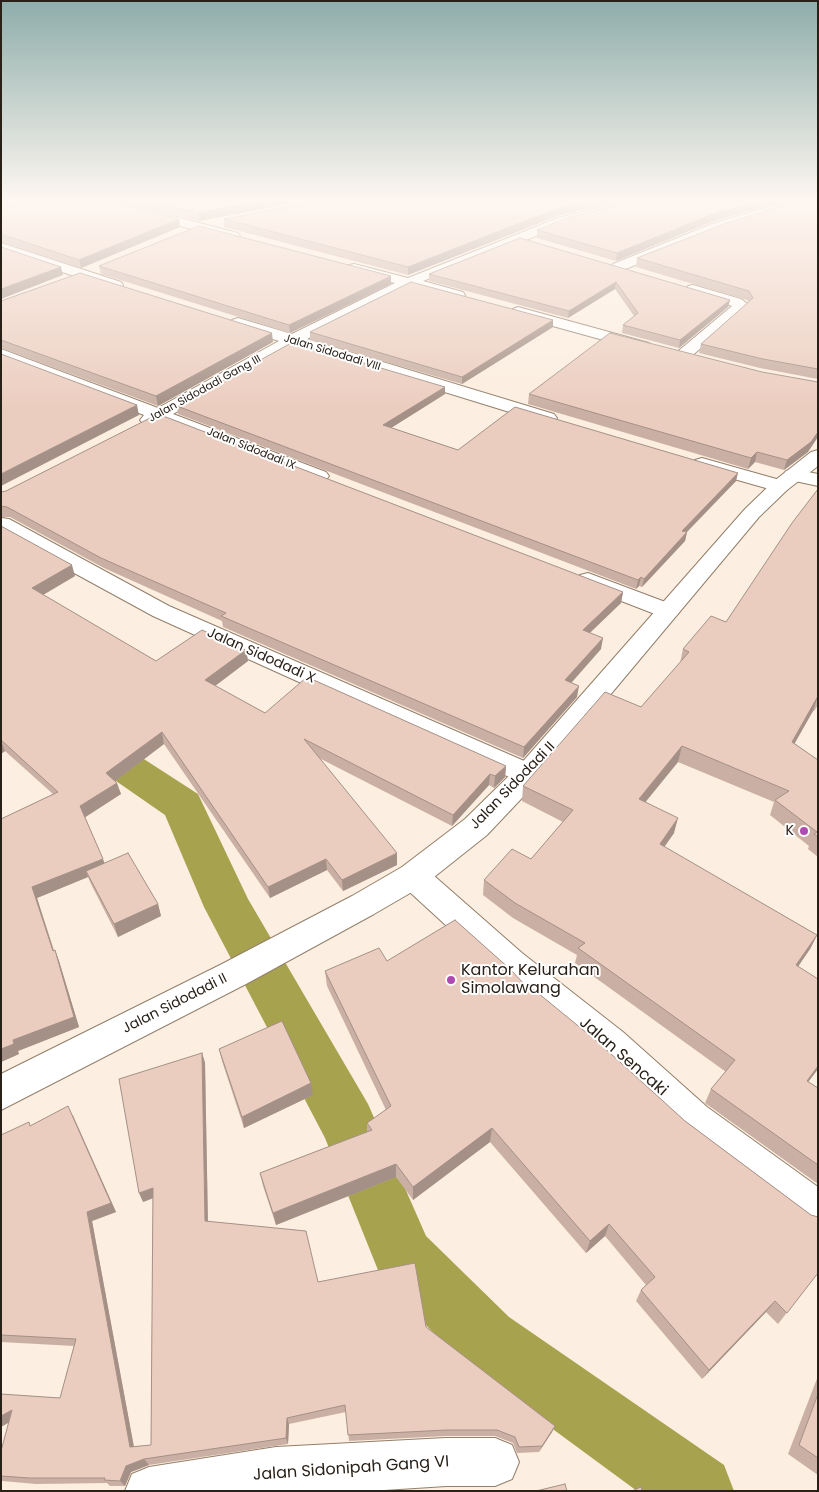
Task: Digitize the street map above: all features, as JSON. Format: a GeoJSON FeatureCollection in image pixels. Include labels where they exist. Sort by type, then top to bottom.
{"type":"FeatureCollection","features":[{"type":"Feature","properties":{"kind":"street"},"geometry":{"type":"LineString","coordinates":[[66,270],[128,289]]}},
{"type":"Feature","properties":{"kind":"street"},"geometry":{"type":"LineString","coordinates":[[66,282],[95,270]]}},
{"type":"Feature","properties":{"kind":"street"},"geometry":{"type":"LineString","coordinates":[[362,270],[476,300]]}},
{"type":"Feature","properties":{"kind":"street","name":"Jalan Sidodadi Gang III"},"geometry":{"type":"LineString","coordinates":[[135,427],[292,341],[409,282],[439,270]]}},
{"type":"Feature","properties":{"kind":"street"},"geometry":{"type":"LineString","coordinates":[[627,270],[636,272]]}},
{"type":"Feature","properties":{"kind":"street"},"geometry":{"type":"LineString","coordinates":[[682,286],[736,302],[742,306],[682,356]]}},
{"type":"Feature","properties":{"kind":"street"},"geometry":{"type":"LineString","coordinates":[[504,308],[699,360]]}},
{"type":"Feature","properties":{"kind":"street","name":"Jalan Sidodadi VIII"},"geometry":{"type":"LineString","coordinates":[[219,317],[560,422]]}},
{"type":"Feature","properties":{"kind":"street","name":"Jalan Sidodadi IX"},"geometry":{"type":"LineString","coordinates":[[1,354],[161,414],[336,483]]}},
{"type":"Feature","properties":{"kind":"street","name":"Jalan Sidodadi II"},"geometry":{"type":"LineString","coordinates":[[1,1093],[234,974],[413,876],[476,827],[528,774],[752,513],[797,481],[818,456]]}},
{"type":"Feature","properties":{"kind":"street"},"geometry":{"type":"LineString","coordinates":[[684,458],[797,481]]}},
{"type":"Feature","properties":{"kind":"street","name":"Jalan Sidodadi X"},"geometry":{"type":"LineString","coordinates":[[1,524],[161,611],[528,774]]}},
{"type":"Feature","properties":{"kind":"street"},"geometry":{"type":"LineString","coordinates":[[568,572],[668,611]]}},
{"type":"Feature","properties":{"kind":"street","name":"Jalan Sencaki"},"geometry":{"type":"LineString","coordinates":[[413,876],[510,963],[610,1044],[694,1120],[818,1212]]}},
{"type":"Feature","properties":{"kind":"street","name":"Jalan Sidonipah Gang VI"},"geometry":{"type":"LineString","coordinates":[[149,1491],[276,1471],[335,1470],[446,1462],[495,1462]]}},
{"type":"Feature","properties":{"kind":"building"},"geometry":{"type":"Polygon","coordinates":[[[1,270],[54,270],[1,289],[1,270]]]}},
{"type":"Feature","properties":{"kind":"building"},"geometry":{"type":"Polygon","coordinates":[[[111,270],[367,270],[391,276],[289,325],[111,270]]]}},
{"type":"Feature","properties":{"kind":"building"},"geometry":{"type":"Polygon","coordinates":[[[440,270],[627,270],[730,300],[680,340],[623,325],[638,313],[616,282],[569,311],[429,274],[440,270]]]}},
{"type":"Feature","properties":{"kind":"building"},"geometry":{"type":"Polygon","coordinates":[[[676,270],[818,270],[818,369],[763,359],[701,344],[753,298],[749,291],[676,270]]]}},
{"type":"Feature","properties":{"kind":"building"},"geometry":{"type":"Polygon","coordinates":[[[80,273],[272,333],[156,396],[1,340],[1,301],[80,273]]]}},
{"type":"Feature","properties":{"kind":"building"},"geometry":{"type":"Polygon","coordinates":[[[411,282],[553,320],[462,377],[310,332],[411,282]]]}},
{"type":"Feature","properties":{"kind":"building"},"geometry":{"type":"Polygon","coordinates":[[[610,333],[762,372],[818,382],[818,432],[811,442],[787,460],[757,452],[751,458],[529,394],[610,333]]]}},
{"type":"Feature","properties":{"kind":"building"},"geometry":{"type":"Polygon","coordinates":[[[293,342],[445,387],[383,425],[458,450],[515,407],[738,473],[682,531],[687,532],[644,579],[641,577],[638,580],[177,406],[293,342]]]}},
{"type":"Feature","properties":{"kind":"building"},"geometry":{"type":"Polygon","coordinates":[[[1,354],[137,405],[1,474],[1,354]]]}},
{"type":"Feature","properties":{"kind":"building"},"geometry":{"type":"Polygon","coordinates":[[[158,414],[623,592],[583,630],[603,638],[565,680],[579,686],[524,747],[221,616],[226,613],[101,558],[7,507],[1,506],[1,492],[158,414]]]}},
{"type":"Feature","properties":{"kind":"building"},"geometry":{"type":"Polygon","coordinates":[[[818,489],[818,696],[792,742],[818,760],[818,837],[814,834],[817,832],[775,800],[789,791],[682,746],[639,799],[678,818],[660,844],[817,935],[796,965],[818,979],[818,1066],[807,1081],[818,1088],[818,1165],[711,1089],[735,1060],[578,948],[585,943],[515,903],[484,880],[512,849],[531,859],[573,810],[523,786],[605,692],[641,707],[689,652],[683,649],[711,616],[726,622],[792,523],[818,489]]]}},
{"type":"Feature","properties":{"kind":"building"},"geometry":{"type":"Polygon","coordinates":[[[1,526],[72,565],[32,588],[156,661],[202,630],[246,650],[205,680],[265,713],[307,677],[506,766],[495,776],[490,774],[453,815],[304,739],[397,853],[342,880],[326,859],[268,887],[162,732],[106,773],[117,783],[80,806],[103,859],[32,887],[53,951],[55,950],[74,1017],[13,1040],[14,1044],[1,1049],[1,819],[58,792],[1,740],[1,526]]]}},
{"type":"Feature","properties":{"kind":"building"},"geometry":{"type":"Polygon","coordinates":[[[128,853],[158,904],[114,924],[86,871],[128,853]]]}},
{"type":"Feature","properties":{"kind":"building"},"geometry":{"type":"Polygon","coordinates":[[[455,920],[510,969],[525,985],[527,984],[599,1043],[685,1121],[811,1215],[818,1217],[818,1273],[787,1313],[775,1301],[709,1370],[641,1290],[655,1277],[609,1224],[590,1241],[492,1128],[413,1187],[396,1164],[273,1213],[260,1173],[372,1130],[367,1123],[391,1106],[325,971],[379,948],[387,961],[455,920]]]}},
{"type":"Feature","properties":{"kind":"building"},"geometry":{"type":"Polygon","coordinates":[[[282,1021],[311,1083],[242,1117],[219,1049],[282,1021]]]}},
{"type":"Feature","properties":{"kind":"building"},"geometry":{"type":"Polygon","coordinates":[[[202,1053],[205,1221],[306,1231],[318,1282],[415,1263],[426,1327],[555,1426],[542,1446],[519,1447],[515,1437],[497,1430],[447,1430],[348,1435],[345,1405],[287,1418],[286,1438],[144,1459],[126,1466],[120,1481],[104,1480],[105,1478],[1,1476],[1,1451],[12,1410],[1,1416],[1,1394],[60,1398],[76,1339],[1,1335],[1,1135],[29,1122],[30,1126],[68,1106],[111,1203],[87,1212],[130,1447],[151,1445],[153,1188],[139,1193],[119,1079],[202,1053]]]}},
{"type":"Feature","properties":{"kind":"building"},"geometry":{"type":"Polygon","coordinates":[[[818,1394],[818,1458],[799,1445],[818,1394]]]}},
{"type":"Feature","properties":{"kind":"building"},"geometry":{"type":"Polygon","coordinates":[[[565,1484],[567,1491],[536,1491],[565,1484]]]}},
{"type":"Feature","properties":{"kind":"building"},"geometry":{"type":"Polygon","coordinates":[[[641,1487],[642,1491],[632,1491],[641,1487]]]}},
{"type":"Feature","properties":{"kind":"waterway"},"geometry":{"type":"LineString","coordinates":[[1,693],[118,762],[183,805],[228,907],[348,1124],[404,1258],[486,1340],[698,1491]]}},
{"type":"Feature","properties":{"kind":"place","name":"K"},"geometry":{"type":"Point","coordinates":[804,831]}},
{"type":"Feature","properties":{"kind":"place","name":"Kantor Kelurahan Simolawang"},"geometry":{"type":"Point","coordinates":[451,980]}}]}
